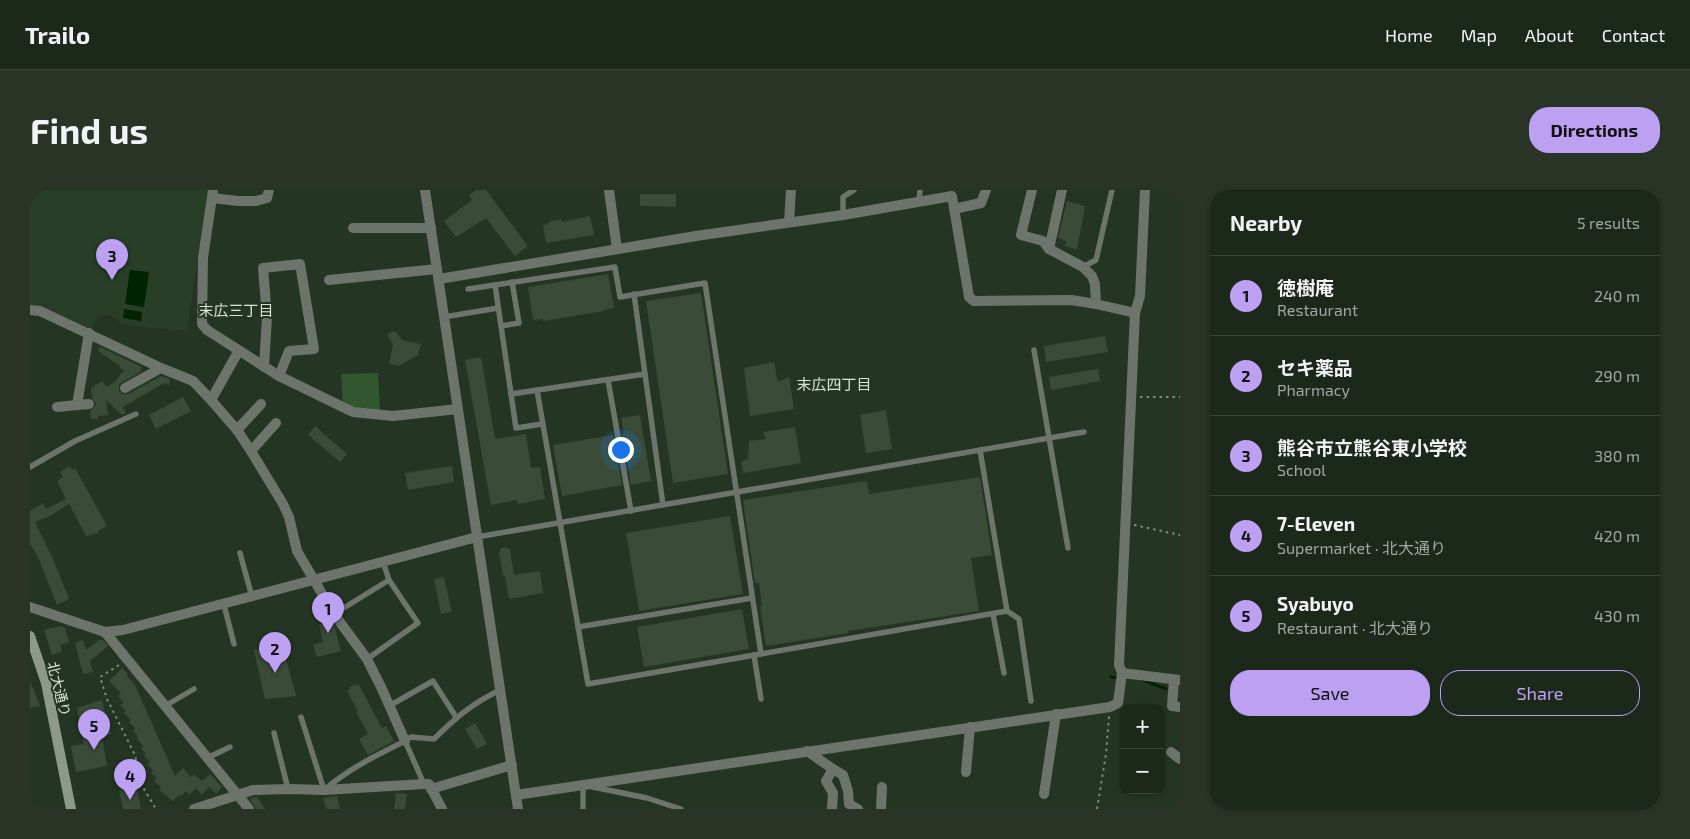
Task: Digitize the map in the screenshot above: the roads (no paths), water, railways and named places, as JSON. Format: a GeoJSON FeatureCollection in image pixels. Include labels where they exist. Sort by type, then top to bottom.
{"type":"FeatureCollection","features":[{"type":"Feature","properties":{"kind":"street"},"geometry":{"type":"LineString","coordinates":[[269,190],[268,198],[256,201],[238,201],[213,194],[203,258],[202,324],[206,330],[238,352],[279,376],[353,412],[393,416],[458,409]]}},
{"type":"Feature","properties":{"kind":"street"},"geometry":{"type":"LineString","coordinates":[[425,190],[518,809]]}},
{"type":"Feature","properties":{"kind":"street"},"geometry":{"type":"LineString","coordinates":[[609,190],[617,250]]}},
{"type":"Feature","properties":{"kind":"street"},"geometry":{"type":"LineString","coordinates":[[789,222],[791,190]]}},
{"type":"Feature","properties":{"kind":"street"},"geometry":{"type":"LineString","coordinates":[[954,209],[981,202],[986,190]]}},
{"type":"Feature","properties":{"kind":"street"},"geometry":{"type":"LineString","coordinates":[[1032,190],[1021,235],[1043,241],[1049,249],[1084,267],[1092,276],[1095,284],[1096,304]]}},
{"type":"Feature","properties":{"kind":"street"},"geometry":{"type":"LineString","coordinates":[[1049,249],[1062,190]]}},
{"type":"Feature","properties":{"kind":"street"},"geometry":{"type":"LineString","coordinates":[[516,795],[970,728],[1110,706],[1118,703],[1122,673],[1119,665],[1127,524],[1135,313],[1140,296],[1145,190]]}},
{"type":"Feature","properties":{"kind":"street"},"geometry":{"type":"LineString","coordinates":[[328,280],[438,274],[617,250],[843,215],[920,195],[956,193],[954,209],[969,297],[974,301],[1071,300],[1135,313]]}},
{"type":"Feature","properties":{"kind":"street"},"geometry":{"type":"LineString","coordinates":[[353,228],[431,228]]}},
{"type":"Feature","properties":{"kind":"street"},"geometry":{"type":"LineString","coordinates":[[264,367],[268,318],[263,268],[300,264],[314,349],[289,352],[279,376]]}},
{"type":"Feature","properties":{"kind":"street"},"geometry":{"type":"LineString","coordinates":[[30,310],[40,311],[193,381],[211,400],[237,430],[251,451],[289,518],[297,552],[334,614],[367,659],[405,741]]}},
{"type":"Feature","properties":{"kind":"street"},"geometry":{"type":"LineString","coordinates":[[77,405],[89,333]]}},
{"type":"Feature","properties":{"kind":"street"},"geometry":{"type":"LineString","coordinates":[[211,400],[238,352]]}},
{"type":"Feature","properties":{"kind":"street"},"geometry":{"type":"LineString","coordinates":[[124,388],[161,368]]}},
{"type":"Feature","properties":{"kind":"street"},"geometry":{"type":"LineString","coordinates":[[57,407],[89,404]]}},
{"type":"Feature","properties":{"kind":"street"},"geometry":{"type":"LineString","coordinates":[[237,430],[261,404]]}},
{"type":"Feature","properties":{"kind":"street"},"geometry":{"type":"LineString","coordinates":[[251,451],[276,423]]}},
{"type":"Feature","properties":{"kind":"street"},"geometry":{"type":"LineString","coordinates":[[30,607],[105,632],[123,630],[477,537]]}},
{"type":"Feature","properties":{"kind":"street"},"geometry":{"type":"LineString","coordinates":[[105,632],[249,809]]}},
{"type":"Feature","properties":{"kind":"street","name":"北大通り"},"geometry":{"type":"LineString","coordinates":[[30,636],[32,649],[46,683],[71,809]]}},
{"type":"Feature","properties":{"kind":"street"},"geometry":{"type":"LineString","coordinates":[[1122,673],[1177,680],[1172,706],[1180,707]]}},
{"type":"Feature","properties":{"kind":"street"},"geometry":{"type":"LineString","coordinates":[[1044,794],[1056,714]]}},
{"type":"Feature","properties":{"kind":"street"},"geometry":{"type":"LineString","coordinates":[[966,772],[970,728]]}},
{"type":"Feature","properties":{"kind":"street"},"geometry":{"type":"LineString","coordinates":[[807,751],[843,775],[848,791],[849,804],[858,809]]}},
{"type":"Feature","properties":{"kind":"street"},"geometry":{"type":"LineString","coordinates":[[1171,752],[1180,759]]}},
{"type":"Feature","properties":{"kind":"street"},"geometry":{"type":"LineString","coordinates":[[194,809],[253,790],[324,790],[428,786],[512,765]]}},
{"type":"Feature","properties":{"kind":"street"},"geometry":{"type":"LineString","coordinates":[[832,809],[833,794],[826,781],[833,769]]}},
{"type":"Feature","properties":{"kind":"street"},"geometry":{"type":"LineString","coordinates":[[428,786],[442,809]]}},
{"type":"Feature","properties":{"kind":"street"},"geometry":{"type":"LineString","coordinates":[[881,809],[882,787]]}},
{"type":"Feature","properties":{"kind":"lane"},"geometry":{"type":"LineString","coordinates":[[843,215],[843,196],[854,190]]}},
{"type":"Feature","properties":{"kind":"lane"},"geometry":{"type":"LineString","coordinates":[[1084,267],[1096,260],[1112,190]]}},
{"type":"Feature","properties":{"kind":"lane"},"geometry":{"type":"LineString","coordinates":[[468,289],[616,267],[620,296],[705,284],[761,654]]}},
{"type":"Feature","properties":{"kind":"lane"},"geometry":{"type":"LineString","coordinates":[[501,326],[519,323],[512,282]]}},
{"type":"Feature","properties":{"kind":"lane"},"geometry":{"type":"LineString","coordinates":[[494,285],[516,428],[542,424]]}},
{"type":"Feature","properties":{"kind":"lane"},"geometry":{"type":"LineString","coordinates":[[634,294],[663,505]]}},
{"type":"Feature","properties":{"kind":"lane"},"geometry":{"type":"LineString","coordinates":[[444,317],[498,308]]}},
{"type":"Feature","properties":{"kind":"lane"},"geometry":{"type":"LineString","coordinates":[[1034,350],[1068,548]]}},
{"type":"Feature","properties":{"kind":"lane"},"geometry":{"type":"LineString","coordinates":[[511,394],[645,374]]}},
{"type":"Feature","properties":{"kind":"lane"},"geometry":{"type":"LineString","coordinates":[[608,380],[631,510]]}},
{"type":"Feature","properties":{"kind":"lane"},"geometry":{"type":"LineString","coordinates":[[537,390],[588,684],[1007,611]]}},
{"type":"Feature","properties":{"kind":"lane"},"geometry":{"type":"LineString","coordinates":[[30,467],[75,441],[136,414]]}},
{"type":"Feature","properties":{"kind":"lane"},"geometry":{"type":"LineString","coordinates":[[477,537],[1084,432]]}},
{"type":"Feature","properties":{"kind":"lane"},"geometry":{"type":"LineString","coordinates":[[980,450],[1007,611],[1019,620],[1031,701]]}},
{"type":"Feature","properties":{"kind":"lane"},"geometry":{"type":"LineString","coordinates":[[240,552],[252,597]]}},
{"type":"Feature","properties":{"kind":"lane"},"geometry":{"type":"LineString","coordinates":[[367,659],[418,623],[389,580],[383,562]]}},
{"type":"Feature","properties":{"kind":"lane"},"geometry":{"type":"LineString","coordinates":[[334,614],[389,580]]}},
{"type":"Feature","properties":{"kind":"lane"},"geometry":{"type":"LineString","coordinates":[[578,627],[752,598]]}},
{"type":"Feature","properties":{"kind":"lane"},"geometry":{"type":"LineString","coordinates":[[224,605],[234,644]]}},
{"type":"Feature","properties":{"kind":"lane"},"geometry":{"type":"LineString","coordinates":[[993,614],[1004,673]]}},
{"type":"Feature","properties":{"kind":"lane"},"geometry":{"type":"LineString","coordinates":[[754,655],[762,699]]}},
{"type":"Feature","properties":{"kind":"lane"},"geometry":{"type":"LineString","coordinates":[[389,706],[433,681],[456,717]]}},
{"type":"Feature","properties":{"kind":"lane"},"geometry":{"type":"LineString","coordinates":[[165,706],[194,689]]}},
{"type":"Feature","properties":{"kind":"lane"},"geometry":{"type":"LineString","coordinates":[[302,717],[324,790],[341,775],[358,764],[411,737],[434,739],[456,717],[480,700],[500,690]]}},
{"type":"Feature","properties":{"kind":"lane"},"geometry":{"type":"LineString","coordinates":[[274,733],[288,789]]}},
{"type":"Feature","properties":{"kind":"lane"},"geometry":{"type":"LineString","coordinates":[[405,741],[428,786]]}},
{"type":"Feature","properties":{"kind":"lane"},"geometry":{"type":"LineString","coordinates":[[207,758],[230,747]]}},
{"type":"Feature","properties":{"kind":"lane"},"geometry":{"type":"LineString","coordinates":[[583,809],[583,785],[647,798],[681,809]]}},
{"type":"Feature","properties":{"kind":"waterway"},"geometry":{"type":"LineString","coordinates":[[1111,677],[1118,678]]}},
{"type":"Feature","properties":{"kind":"waterway"},"geometry":{"type":"LineString","coordinates":[[1143,680],[1166,689]]}},
{"type":"Feature","properties":{"kind":"place","name":"熊谷市立熊谷東小学校"},"geometry":{"type":"Point","coordinates":[112,280]}},
{"type":"Feature","properties":{"kind":"place","name":"徳樹庵"},"geometry":{"type":"Point","coordinates":[328,633]}},
{"type":"Feature","properties":{"kind":"place","name":"セキ薬品"},"geometry":{"type":"Point","coordinates":[275,673]}},
{"type":"Feature","properties":{"kind":"place","name":"Syabuyo"},"geometry":{"type":"Point","coordinates":[94,750]}},
{"type":"Feature","properties":{"kind":"place","name":"7-Eleven"},"geometry":{"type":"Point","coordinates":[130,800]}},
{"type":"Feature","properties":{"kind":"district","name":"末広三丁目"},"geometry":{"type":"Point","coordinates":[236,311]}},
{"type":"Feature","properties":{"kind":"district","name":"末広四丁目"},"geometry":{"type":"Point","coordinates":[834,385]}}]}
